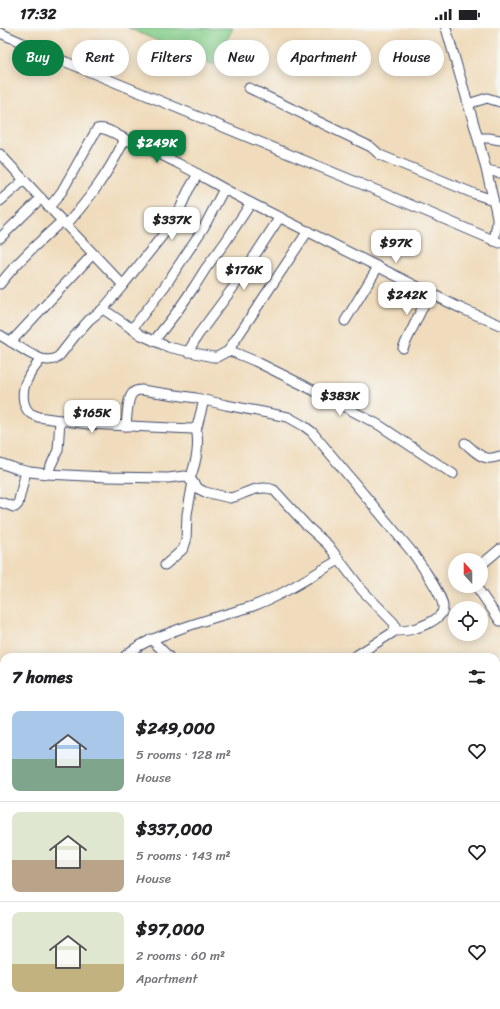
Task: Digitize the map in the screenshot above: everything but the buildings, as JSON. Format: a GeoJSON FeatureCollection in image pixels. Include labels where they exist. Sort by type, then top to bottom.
{"type":"FeatureCollection","features":[{"type":"Feature","properties":{"kind":"street"},"geometry":{"type":"LineString","coordinates":[[0,33],[497,242],[497,217],[495,201],[446,28]]}},
{"type":"Feature","properties":{"kind":"street"},"geometry":{"type":"LineString","coordinates":[[249,88],[371,147],[380,155],[474,194],[495,201]]}},
{"type":"Feature","properties":{"kind":"street"},"geometry":{"type":"LineString","coordinates":[[468,104],[487,98],[500,102]]}},
{"type":"Feature","properties":{"kind":"street"},"geometry":{"type":"LineString","coordinates":[[49,207],[62,191],[97,129],[102,128],[157,153],[251,203],[460,308],[500,325]]}},
{"type":"Feature","properties":{"kind":"street"},"geometry":{"type":"LineString","coordinates":[[0,284],[8,273],[28,253],[64,223],[87,201],[109,170],[124,143],[123,138]]}},
{"type":"Feature","properties":{"kind":"street"},"geometry":{"type":"LineString","coordinates":[[478,138],[500,140]]}},
{"type":"Feature","properties":{"kind":"street"},"geometry":{"type":"LineString","coordinates":[[0,154],[123,285]]}},
{"type":"Feature","properties":{"kind":"street"},"geometry":{"type":"LineString","coordinates":[[486,170],[500,173]]}},
{"type":"Feature","properties":{"kind":"street"},"geometry":{"type":"LineString","coordinates":[[0,335],[41,359],[48,360],[58,357],[84,326],[103,309],[170,226],[198,174]]}},
{"type":"Feature","properties":{"kind":"street"},"geometry":{"type":"LineString","coordinates":[[0,201],[24,180]]}},
{"type":"Feature","properties":{"kind":"street"},"geometry":{"type":"LineString","coordinates":[[132,329],[169,280],[204,227],[224,189]]}},
{"type":"Feature","properties":{"kind":"street"},"geometry":{"type":"LineString","coordinates":[[0,238],[40,198]]}},
{"type":"Feature","properties":{"kind":"street"},"geometry":{"type":"LineString","coordinates":[[154,341],[176,313],[251,203]]}},
{"type":"Feature","properties":{"kind":"street"},"geometry":{"type":"LineString","coordinates":[[188,352],[198,335],[245,271],[280,217]]}},
{"type":"Feature","properties":{"kind":"street"},"geometry":{"type":"LineString","coordinates":[[103,309],[141,335],[168,347],[217,357],[228,351],[308,231]]}},
{"type":"Feature","properties":{"kind":"street"},"geometry":{"type":"LineString","coordinates":[[11,342],[93,254]]}},
{"type":"Feature","properties":{"kind":"street"},"geometry":{"type":"LineString","coordinates":[[345,321],[378,267]]}},
{"type":"Feature","properties":{"kind":"street"},"geometry":{"type":"LineString","coordinates":[[403,348],[430,292]]}},
{"type":"Feature","properties":{"kind":"street"},"geometry":{"type":"LineString","coordinates":[[228,351],[255,361],[303,384],[379,425],[453,474]]}},
{"type":"Feature","properties":{"kind":"street"},"geometry":{"type":"LineString","coordinates":[[41,359],[27,379],[24,397],[27,409],[38,417],[107,425],[196,428]]}},
{"type":"Feature","properties":{"kind":"street"},"geometry":{"type":"LineString","coordinates":[[126,426],[130,398],[137,390],[141,390],[204,400],[226,406],[288,417],[312,432],[412,552],[423,567],[439,594],[443,604],[444,609],[434,621],[407,630],[393,631],[361,653]]}},
{"type":"Feature","properties":{"kind":"street"},"geometry":{"type":"LineString","coordinates":[[165,565],[182,550],[186,541],[187,514],[198,451],[196,428],[204,400]]}},
{"type":"Feature","properties":{"kind":"street"},"geometry":{"type":"LineString","coordinates":[[47,474],[58,450],[60,420]]}},
{"type":"Feature","properties":{"kind":"street"},"geometry":{"type":"LineString","coordinates":[[465,443],[486,458],[490,459],[500,456]]}},
{"type":"Feature","properties":{"kind":"street"},"geometry":{"type":"LineString","coordinates":[[0,463],[17,469],[47,474],[168,478],[185,476],[199,489],[205,492],[230,498],[261,488],[271,489],[277,492],[306,526],[328,545],[362,590],[394,623],[395,627],[393,631]]}},
{"type":"Feature","properties":{"kind":"street"},"geometry":{"type":"LineString","coordinates":[[0,502],[14,507],[18,504],[26,471]]}},
{"type":"Feature","properties":{"kind":"street"},"geometry":{"type":"LineString","coordinates":[[488,559],[500,549]]}},
{"type":"Feature","properties":{"kind":"street"},"geometry":{"type":"LineString","coordinates":[[129,653],[151,639],[177,629],[268,600],[339,560]]}},
{"type":"Feature","properties":{"kind":"street"},"geometry":{"type":"LineString","coordinates":[[481,593],[500,621]]}},
{"type":"Feature","properties":{"kind":"street"},"geometry":{"type":"LineString","coordinates":[[151,639],[165,653]]}},
{"type":"Feature","properties":{"kind":"green space"},"geometry":{"type":"Polygon","coordinates":[[[128,28],[233,28],[227,40],[214,40],[214,65],[206,62],[206,40],[156,40],[128,28]]]}}]}
